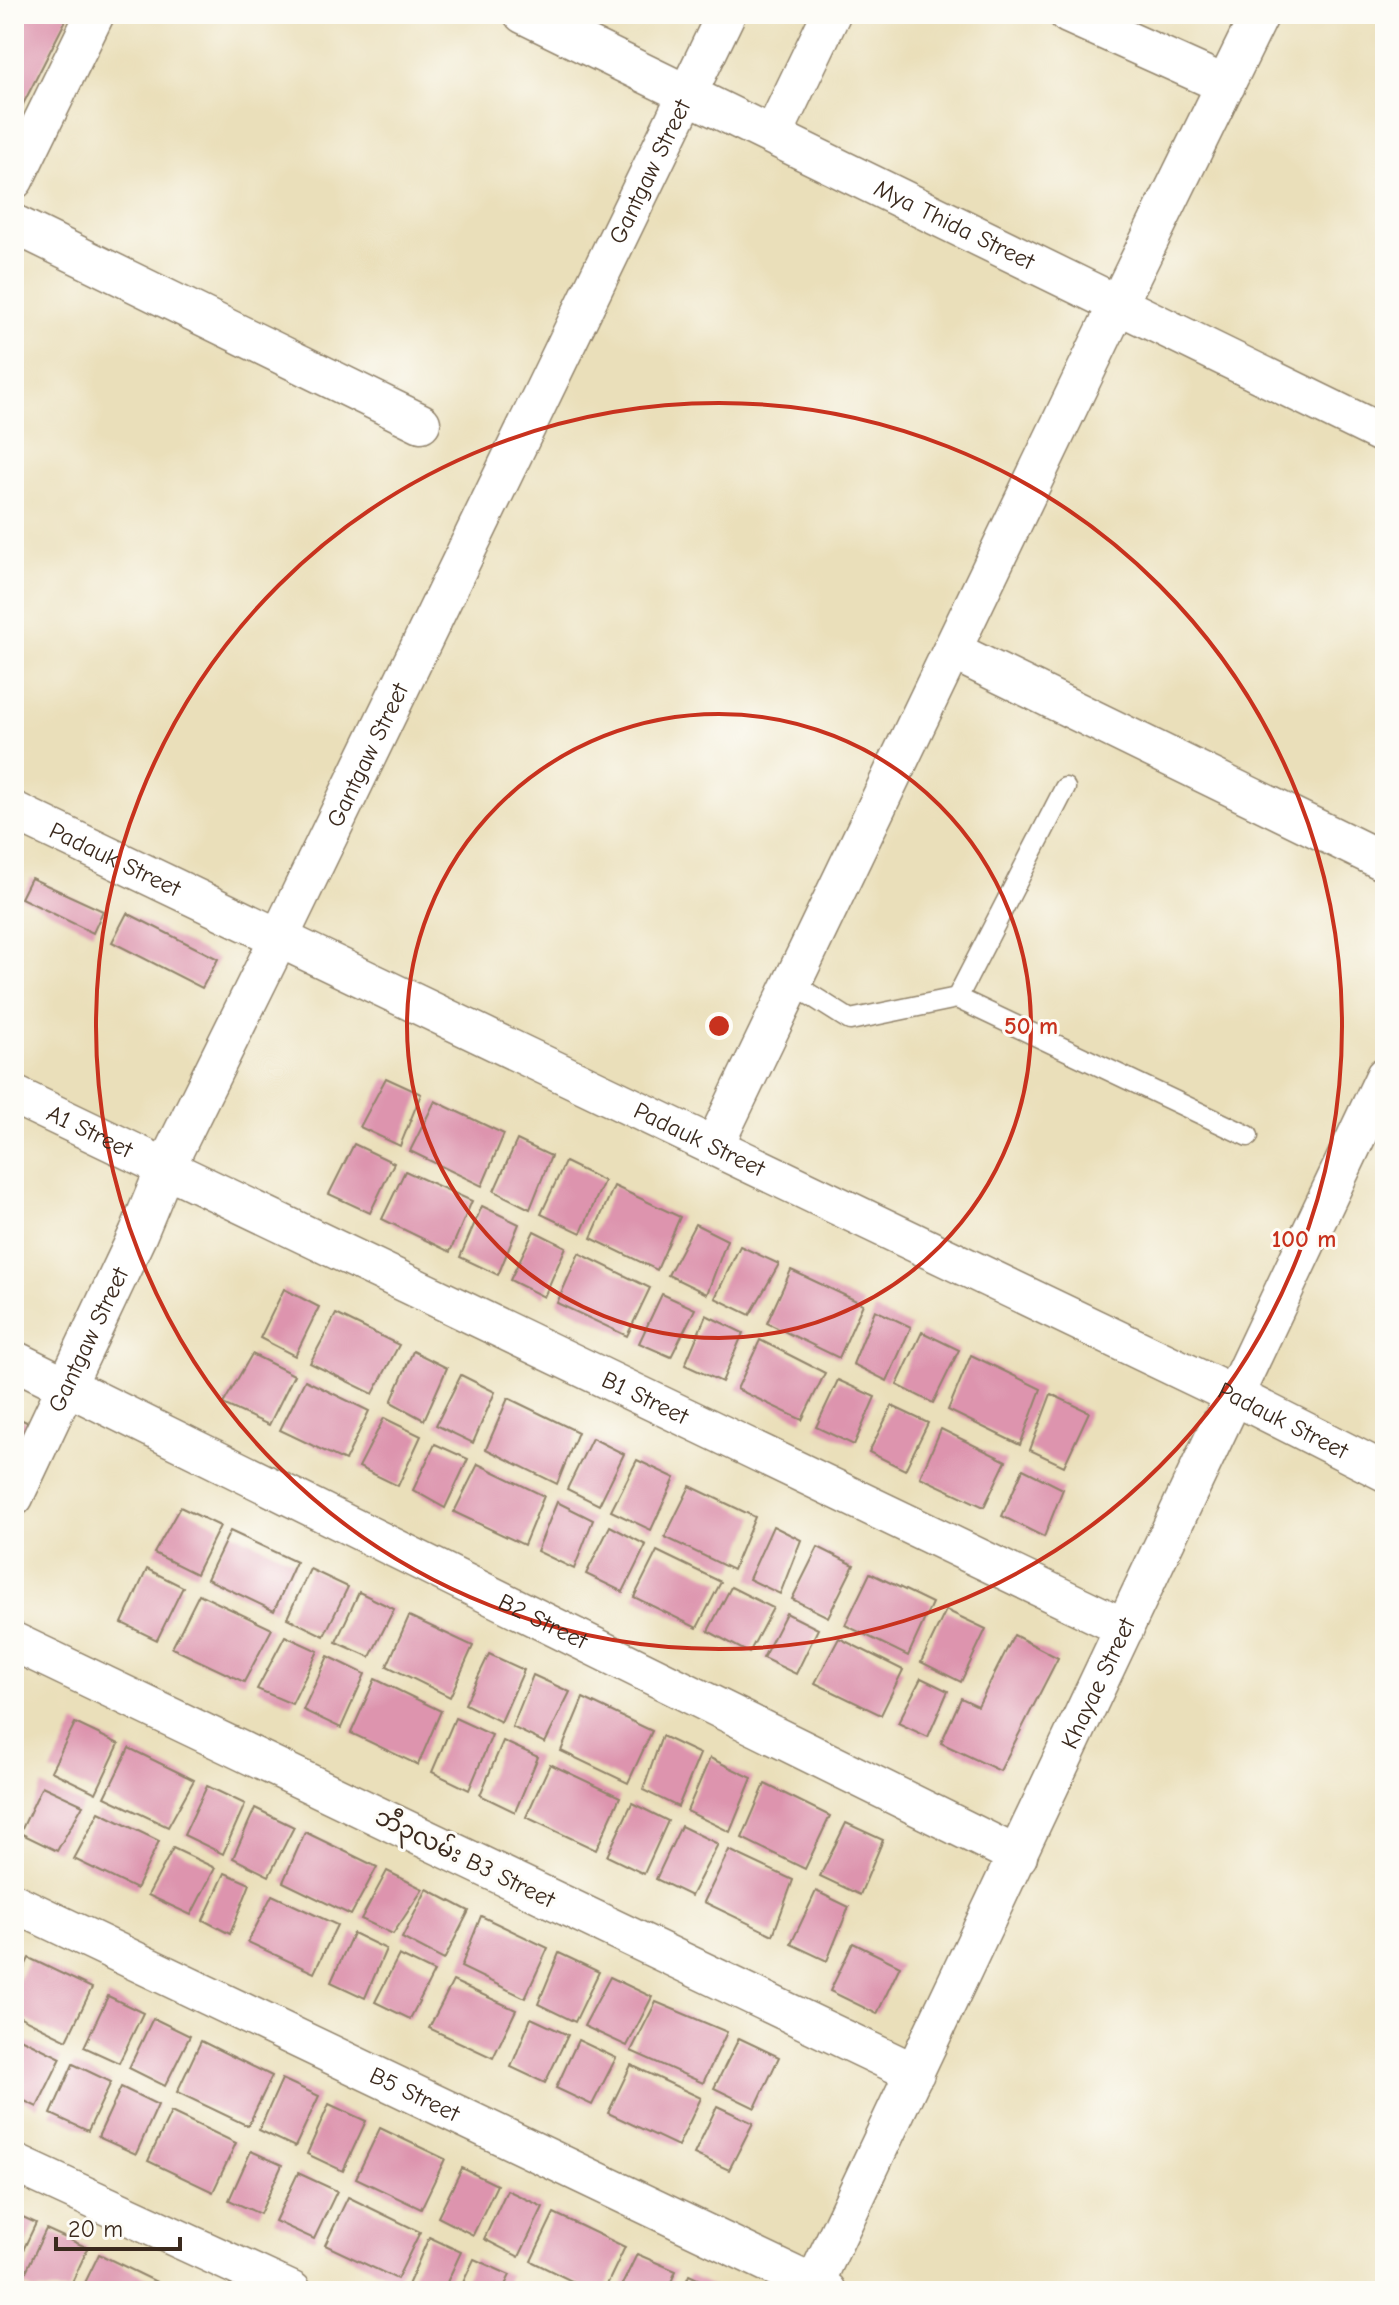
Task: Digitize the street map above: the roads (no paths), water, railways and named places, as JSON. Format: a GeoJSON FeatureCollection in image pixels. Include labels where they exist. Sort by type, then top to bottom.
{"type":"FeatureCollection","features":[{"type":"Feature","properties":{"kind":"street"},"geometry":{"type":"LineString","coordinates":[[14,180],[95,14]]}},
{"type":"Feature","properties":{"kind":"street","name":"Mya Thida Street"},"geometry":{"type":"LineString","coordinates":[[523,14],[1385,435]]}},
{"type":"Feature","properties":{"kind":"street","name":"Gantgaw Street"},"geometry":{"type":"LineString","coordinates":[[14,1497],[138,1234],[165,1169],[726,14]]}},
{"type":"Feature","properties":{"kind":"street"},"geometry":{"type":"LineString","coordinates":[[773,135],[831,14]]}},
{"type":"Feature","properties":{"kind":"street"},"geometry":{"type":"LineString","coordinates":[[1068,14],[1226,85]]}},
{"type":"Feature","properties":{"kind":"street"},"geometry":{"type":"LineString","coordinates":[[714,1146],[1260,14]]}},
{"type":"Feature","properties":{"kind":"street"},"geometry":{"type":"LineString","coordinates":[[14,224],[421,423]]}},
{"type":"Feature","properties":{"kind":"street"},"geometry":{"type":"LineString","coordinates":[[953,651],[1385,862]]}},
{"type":"Feature","properties":{"kind":"street","name":"Padauk Street"},"geometry":{"type":"LineString","coordinates":[[14,811],[1235,1396],[1385,1472]]}},
{"type":"Feature","properties":{"kind":"street","name":"Khayae Street"},"geometry":{"type":"LineString","coordinates":[[817,2289],[915,2073],[1385,1076]]}},
{"type":"Feature","properties":{"kind":"street","name":"A1 Street"},"geometry":{"type":"LineString","coordinates":[[14,1095],[165,1169]]}},
{"type":"Feature","properties":{"kind":"street","name":"B1 Street"},"geometry":{"type":"LineString","coordinates":[[165,1169],[1125,1628]]}},
{"type":"Feature","properties":{"kind":"street","name":"B2 Street"},"geometry":{"type":"LineString","coordinates":[[14,1360],[1018,1856]]}},
{"type":"Feature","properties":{"kind":"street","name":"ဘီ၃လမ်း B3 Street"},"geometry":{"type":"LineString","coordinates":[[14,1642],[915,2073]]}},
{"type":"Feature","properties":{"kind":"street","name":"B5 Street"},"geometry":{"type":"LineString","coordinates":[[14,1903],[817,2289]]}},
{"type":"Feature","properties":{"kind":"street"},"geometry":{"type":"LineString","coordinates":[[14,2163],[292,2291]]}},
{"type":"Feature","properties":{"kind":"lane"},"geometry":{"type":"LineString","coordinates":[[957,998],[1065,788]]}},
{"type":"Feature","properties":{"kind":"lane"},"geometry":{"type":"LineString","coordinates":[[793,984],[850,1020],[957,998],[1248,1136]]}}]}
